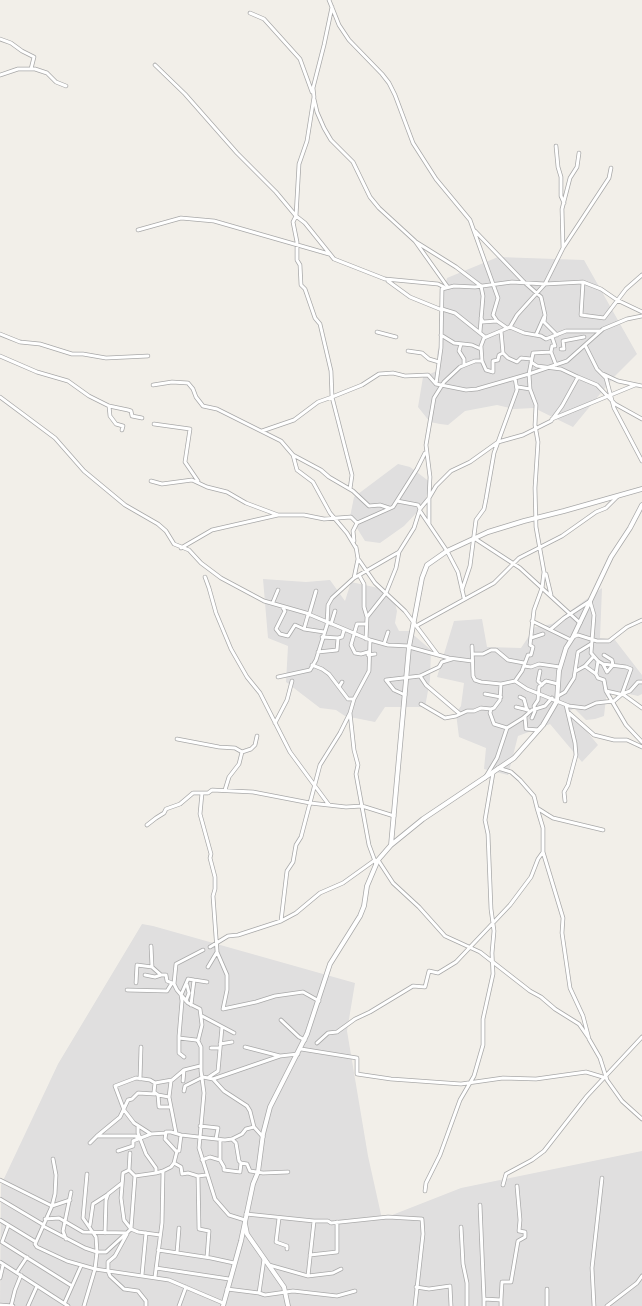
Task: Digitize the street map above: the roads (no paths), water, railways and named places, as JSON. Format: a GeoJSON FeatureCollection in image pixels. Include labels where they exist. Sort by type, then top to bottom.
{"type":"FeatureCollection","features":[{"type":"Feature","properties":{"kind":"street"},"geometry":{"type":"LineString","coordinates":[[329,0],[348,40],[389,83],[413,143],[436,179],[470,220],[498,298],[492,315],[497,321],[508,327],[546,339],[557,336],[566,331],[600,331]]}},
{"type":"Feature","properties":{"kind":"street"},"geometry":{"type":"LineString","coordinates":[[332,7],[323,51],[313,88],[317,112],[324,128],[331,140],[353,162],[370,197],[379,208],[415,241],[456,267],[481,286],[483,296],[480,332]]}},
{"type":"Feature","properties":{"kind":"street"},"geometry":{"type":"LineString","coordinates":[[250,13],[264,19],[300,60],[314,97],[306,142],[299,164],[296,216],[293,222],[297,245],[297,260],[300,265],[301,285],[305,289],[315,318],[320,324],[327,352],[331,371],[332,397],[352,475],[350,489]]}},
{"type":"Feature","properties":{"kind":"street"},"geometry":{"type":"LineString","coordinates":[[0,39],[11,43],[34,57],[31,69]]}},
{"type":"Feature","properties":{"kind":"street"},"geometry":{"type":"LineString","coordinates":[[155,65],[185,94],[237,154],[276,192],[296,216],[305,223],[334,259],[385,279],[410,297],[455,313],[485,337]]}},
{"type":"Feature","properties":{"kind":"street"},"geometry":{"type":"LineString","coordinates":[[0,75],[18,68],[31,69],[47,73],[56,82],[66,86]]}},
{"type":"Feature","properties":{"kind":"street"},"geometry":{"type":"LineString","coordinates":[[556,146],[558,167],[561,177],[561,196],[564,203]]}},
{"type":"Feature","properties":{"kind":"street"},"geometry":{"type":"LineString","coordinates":[[563,248],[562,209],[570,178],[577,167],[579,153]]}},
{"type":"Feature","properties":{"kind":"street"},"geometry":{"type":"LineString","coordinates":[[485,337],[508,327],[517,315],[546,284],[563,248],[609,178],[611,168]]}},
{"type":"Feature","properties":{"kind":"street"},"geometry":{"type":"LineString","coordinates":[[138,230],[181,218],[214,221],[330,255]]}},
{"type":"Feature","properties":{"kind":"street"},"geometry":{"type":"LineString","coordinates":[[475,231],[524,282],[543,299],[545,324],[557,336]]}},
{"type":"Feature","properties":{"kind":"street"},"geometry":{"type":"LineString","coordinates":[[415,241],[445,287]]}},
{"type":"Feature","properties":{"kind":"street"},"geometry":{"type":"LineString","coordinates":[[583,282],[581,315],[604,318],[617,300],[642,275]]}},
{"type":"Feature","properties":{"kind":"street"},"geometry":{"type":"LineString","coordinates":[[385,279],[438,284],[445,287],[494,286],[512,282],[546,284],[583,282],[601,289],[617,300],[642,312]]}},
{"type":"Feature","properties":{"kind":"street"},"geometry":{"type":"LineString","coordinates":[[436,384],[441,335],[442,291],[445,287]]}},
{"type":"Feature","properties":{"kind":"street"},"geometry":{"type":"LineString","coordinates":[[536,335],[545,315]]}},
{"type":"Feature","properties":{"kind":"street"},"geometry":{"type":"LineString","coordinates":[[262,431],[294,420],[318,402],[362,385],[379,374],[428,375],[436,384],[458,389],[474,390],[529,374],[571,358],[600,331],[620,322],[642,316]]}},
{"type":"Feature","properties":{"kind":"street"},"geometry":{"type":"LineString","coordinates":[[481,318],[483,322],[497,321]]}},
{"type":"Feature","properties":{"kind":"street"},"geometry":{"type":"LineString","coordinates":[[501,331],[503,353],[513,362],[517,362],[521,358],[531,361],[537,366],[561,369],[597,385],[610,396]]}},
{"type":"Feature","properties":{"kind":"street"},"geometry":{"type":"LineString","coordinates":[[582,331],[597,369],[606,378],[614,408],[642,461]]}},
{"type":"Feature","properties":{"kind":"street"},"geometry":{"type":"LineString","coordinates":[[377,332],[396,338]]}},
{"type":"Feature","properties":{"kind":"street"},"geometry":{"type":"LineString","coordinates":[[0,334],[20,342],[40,344],[72,354],[83,354],[106,358],[148,356]]}},
{"type":"Feature","properties":{"kind":"street"},"geometry":{"type":"LineString","coordinates":[[441,335],[454,343],[472,345],[481,349]]}},
{"type":"Feature","properties":{"kind":"street"},"geometry":{"type":"LineString","coordinates":[[562,349],[564,349],[563,341],[584,336]]}},
{"type":"Feature","properties":{"kind":"street"},"geometry":{"type":"LineString","coordinates":[[485,337],[481,349],[482,361],[486,370],[493,372],[493,361],[498,360],[499,354],[503,353]]}},
{"type":"Feature","properties":{"kind":"street"},"geometry":{"type":"LineString","coordinates":[[552,337],[555,346],[552,346],[551,352],[556,364]]}},
{"type":"Feature","properties":{"kind":"street"},"geometry":{"type":"LineString","coordinates":[[461,344],[459,351],[464,359],[464,365]]}},
{"type":"Feature","properties":{"kind":"street"},"geometry":{"type":"LineString","coordinates":[[408,351],[422,353],[429,359],[439,362]]}},
{"type":"Feature","properties":{"kind":"street"},"geometry":{"type":"LineString","coordinates":[[551,352],[533,353],[529,374],[530,389],[536,405],[535,429],[538,442],[535,475],[536,518],[540,548],[551,595]]}},
{"type":"Feature","properties":{"kind":"street"},"geometry":{"type":"LineString","coordinates":[[0,356],[37,372],[68,381],[89,396],[109,406],[131,411],[132,416],[142,418]]}},
{"type":"Feature","properties":{"kind":"street"},"geometry":{"type":"LineString","coordinates":[[438,655],[406,611],[365,571],[358,559],[353,540],[353,531],[357,523],[393,506],[417,469],[426,450],[436,394],[444,385],[444,382],[464,365],[482,361]]}},
{"type":"Feature","properties":{"kind":"street"},"geometry":{"type":"LineString","coordinates":[[602,373],[635,385],[642,386]]}},
{"type":"Feature","properties":{"kind":"street"},"geometry":{"type":"LineString","coordinates":[[552,419],[562,406],[578,377]]}},
{"type":"Feature","properties":{"kind":"street"},"geometry":{"type":"LineString","coordinates":[[462,590],[470,566],[476,520],[484,509],[494,453],[518,387],[515,378]]}},
{"type":"Feature","properties":{"kind":"street"},"geometry":{"type":"LineString","coordinates":[[153,385],[172,382],[188,383],[194,389],[196,397],[203,406],[216,409],[281,441],[293,455],[321,470],[329,477],[350,489],[369,506],[380,505],[389,508]]}},
{"type":"Feature","properties":{"kind":"street"},"geometry":{"type":"LineString","coordinates":[[367,618],[386,593],[396,568],[399,552],[414,528],[420,510],[436,486],[452,471],[470,462],[498,442],[522,435],[552,419],[635,385]]}},
{"type":"Feature","properties":{"kind":"street"},"geometry":{"type":"LineString","coordinates":[[518,387],[530,389]]}},
{"type":"Feature","properties":{"kind":"street"},"geometry":{"type":"LineString","coordinates":[[0,397],[54,438],[84,471],[125,505],[158,524],[166,531],[174,544],[188,550],[201,563],[221,578],[264,601],[273,602],[283,608],[309,615],[368,640],[384,644],[409,647],[452,659],[472,661]]}},
{"type":"Feature","properties":{"kind":"street"},"geometry":{"type":"LineString","coordinates":[[612,401],[642,419]]}},
{"type":"Feature","properties":{"kind":"street"},"geometry":{"type":"LineString","coordinates":[[109,406],[113,421],[123,426],[122,430]]}},
{"type":"Feature","properties":{"kind":"street"},"geometry":{"type":"LineString","coordinates":[[154,424],[190,429],[186,462],[199,482]]}},
{"type":"Feature","properties":{"kind":"street"},"geometry":{"type":"LineString","coordinates":[[426,450],[430,477],[429,524]]}},
{"type":"Feature","properties":{"kind":"street"},"geometry":{"type":"LineString","coordinates":[[293,455],[297,470],[313,482],[321,500],[347,533],[356,548]]}},
{"type":"Feature","properties":{"kind":"street"},"geometry":{"type":"LineString","coordinates":[[151,481],[162,484],[185,480],[199,482],[207,487],[227,492],[246,503],[278,515]]}},
{"type":"Feature","properties":{"kind":"street"},"geometry":{"type":"LineString","coordinates":[[391,845],[409,647],[415,624],[424,571],[434,558],[474,538],[495,530],[642,489]]}},
{"type":"Feature","properties":{"kind":"street"},"geometry":{"type":"LineString","coordinates":[[415,624],[494,582],[519,558],[562,536],[596,512],[606,508],[618,496]]}},
{"type":"Feature","properties":{"kind":"street"},"geometry":{"type":"LineString","coordinates":[[396,501],[418,505],[447,551],[458,572],[464,598]]}},
{"type":"Feature","properties":{"kind":"street"},"geometry":{"type":"LineString","coordinates":[[557,699],[563,653],[580,623],[611,557],[630,528],[642,505]]}},
{"type":"Feature","properties":{"kind":"street"},"geometry":{"type":"LineString","coordinates":[[181,548],[212,530],[278,515],[304,515],[324,519],[334,517],[351,517],[357,523]]}},
{"type":"Feature","properties":{"kind":"street"},"geometry":{"type":"LineString","coordinates":[[474,538],[514,564],[551,595],[580,623]]}},
{"type":"Feature","properties":{"kind":"street"},"geometry":{"type":"LineString","coordinates":[[329,623],[328,605],[332,598],[354,578],[399,552]]}},
{"type":"Feature","properties":{"kind":"street"},"geometry":{"type":"LineString","coordinates":[[354,578],[358,559]]}},
{"type":"Feature","properties":{"kind":"street"},"geometry":{"type":"LineString","coordinates":[[515,681],[528,655],[531,655],[533,647],[530,645],[532,622],[534,610],[542,588],[544,566]]}},
{"type":"Feature","properties":{"kind":"street"},"geometry":{"type":"LineString","coordinates":[[280,921],[286,871],[292,862],[296,845],[301,837],[320,765],[340,733],[368,671],[367,618],[364,606],[364,584],[359,575]]}},
{"type":"Feature","properties":{"kind":"street"},"geometry":{"type":"LineString","coordinates":[[204,577],[210,588],[216,613],[232,649],[247,676],[260,694],[290,752],[329,805]]}},
{"type":"Feature","properties":{"kind":"street"},"geometry":{"type":"LineString","coordinates":[[273,602],[278,590]]}},
{"type":"Feature","properties":{"kind":"street"},"geometry":{"type":"LineString","coordinates":[[304,629],[316,591]]}},
{"type":"Feature","properties":{"kind":"street"},"geometry":{"type":"LineString","coordinates":[[551,629],[564,618],[571,615],[590,601]]}},
{"type":"Feature","properties":{"kind":"street"},"geometry":{"type":"LineString","coordinates":[[590,601],[594,615],[591,642],[591,652],[593,657],[603,664],[631,669],[622,694]]}},
{"type":"Feature","properties":{"kind":"street"},"geometry":{"type":"LineString","coordinates":[[283,608],[285,611],[277,625],[276,631],[288,636],[295,625],[304,629],[324,632]]}},
{"type":"Feature","properties":{"kind":"street"},"geometry":{"type":"LineString","coordinates":[[278,677],[310,670],[316,660],[324,632],[335,611]]}},
{"type":"Feature","properties":{"kind":"street"},"geometry":{"type":"LineString","coordinates":[[210,947],[228,936],[238,935],[280,921],[296,913],[320,893],[343,883],[376,861],[391,845],[423,819],[514,758],[539,730],[557,699],[566,692],[576,671],[576,657],[578,652],[591,642],[609,640],[627,627],[642,620]]}},
{"type":"Feature","properties":{"kind":"street"},"geometry":{"type":"LineString","coordinates":[[532,622],[572,638],[579,635],[591,642]]}},
{"type":"Feature","properties":{"kind":"street"},"geometry":{"type":"LineString","coordinates":[[366,624],[358,624],[351,645],[355,653],[376,654]]}},
{"type":"Feature","properties":{"kind":"street"},"geometry":{"type":"LineString","coordinates":[[322,637],[342,637],[344,630]]}},
{"type":"Feature","properties":{"kind":"street"},"geometry":{"type":"LineString","coordinates":[[384,644],[388,632]]}},
{"type":"Feature","properties":{"kind":"street"},"geometry":{"type":"LineString","coordinates":[[531,638],[543,634]]}},
{"type":"Feature","properties":{"kind":"street"},"geometry":{"type":"LineString","coordinates":[[318,652],[337,650],[338,638]]}},
{"type":"Feature","properties":{"kind":"street"},"geometry":{"type":"LineString","coordinates":[[472,646],[474,680],[501,684],[515,681],[538,693],[557,699],[566,706],[585,708],[596,703],[614,701],[622,694],[630,691],[638,682],[642,682]]}},
{"type":"Feature","properties":{"kind":"street"},"geometry":{"type":"LineString","coordinates":[[473,654],[483,654],[491,650],[496,650],[508,660],[532,667],[539,664],[560,667]]}},
{"type":"Feature","properties":{"kind":"street"},"geometry":{"type":"LineString","coordinates":[[604,655],[612,660],[613,665]]}},
{"type":"Feature","properties":{"kind":"street"},"geometry":{"type":"LineString","coordinates":[[576,671],[585,666],[593,657]]}},
{"type":"Feature","properties":{"kind":"street"},"geometry":{"type":"LineString","coordinates":[[405,695],[394,690],[386,680],[407,676],[420,676],[439,667],[442,662],[452,659]]}},
{"type":"Feature","properties":{"kind":"street"},"geometry":{"type":"LineString","coordinates":[[596,674],[598,661]]}},
{"type":"Feature","properties":{"kind":"street"},"geometry":{"type":"LineString","coordinates":[[603,664],[607,672],[613,665]]}},
{"type":"Feature","properties":{"kind":"street"},"geometry":{"type":"LineString","coordinates":[[312,665],[326,672],[335,680],[348,699],[354,700]]}},
{"type":"Feature","properties":{"kind":"street"},"geometry":{"type":"LineString","coordinates":[[585,666],[591,669],[598,678],[604,680],[606,691],[614,701],[626,725],[642,742]]}},
{"type":"Feature","properties":{"kind":"street"},"geometry":{"type":"LineString","coordinates":[[540,671],[538,681],[542,685]]}},
{"type":"Feature","properties":{"kind":"street"},"geometry":{"type":"LineString","coordinates":[[420,676],[426,685],[460,714]]}},
{"type":"Feature","properties":{"kind":"street"},"geometry":{"type":"LineString","coordinates":[[275,723],[287,700],[292,681]]}},
{"type":"Feature","properties":{"kind":"street"},"geometry":{"type":"LineString","coordinates":[[532,718],[538,689],[549,681],[558,684]]}},
{"type":"Feature","properties":{"kind":"street"},"geometry":{"type":"LineString","coordinates":[[339,687],[342,682]]}},
{"type":"Feature","properties":{"kind":"street"},"geometry":{"type":"LineString","coordinates":[[421,704],[445,718],[481,708],[491,709],[496,706],[501,697],[501,684]]}},
{"type":"Feature","properties":{"kind":"street"},"geometry":{"type":"LineString","coordinates":[[606,691],[622,694],[642,708]]}},
{"type":"Feature","properties":{"kind":"street"},"geometry":{"type":"LineString","coordinates":[[485,694],[501,697]]}},
{"type":"Feature","properties":{"kind":"street"},"geometry":{"type":"LineString","coordinates":[[520,697],[524,699],[528,711]]}},
{"type":"Feature","properties":{"kind":"street"},"geometry":{"type":"LineString","coordinates":[[485,778],[497,758],[507,728],[523,718],[528,711],[545,706],[552,698]]}},
{"type":"Feature","properties":{"kind":"street"},"geometry":{"type":"LineString","coordinates":[[565,801],[564,792],[568,785],[576,755],[566,706]]}},
{"type":"Feature","properties":{"kind":"street"},"geometry":{"type":"LineString","coordinates":[[516,707],[528,711]]}},
{"type":"Feature","properties":{"kind":"street"},"geometry":{"type":"LineString","coordinates":[[491,709],[492,722],[507,728]]}},
{"type":"Feature","properties":{"kind":"street"},"geometry":{"type":"LineString","coordinates":[[568,712],[594,735],[614,740],[627,740],[642,747]]}},
{"type":"Feature","properties":{"kind":"street"},"geometry":{"type":"LineString","coordinates":[[350,713],[354,750],[358,765],[356,774],[369,845],[376,861],[393,883],[445,936],[480,952],[530,991],[541,997],[554,1009],[578,1024],[590,1038]]}},
{"type":"Feature","properties":{"kind":"street"},"geometry":{"type":"LineString","coordinates":[[525,715],[526,729],[539,730]]}},
{"type":"Feature","properties":{"kind":"street"},"geometry":{"type":"LineString","coordinates":[[177,740],[234,748],[242,752],[251,749],[255,745],[257,736]]}},
{"type":"Feature","properties":{"kind":"street"},"geometry":{"type":"LineString","coordinates":[[225,790],[229,777],[239,764],[242,752]]}},
{"type":"Feature","properties":{"kind":"street"},"geometry":{"type":"LineString","coordinates":[[498,768],[512,772],[534,796],[543,828],[543,852],[562,918],[562,933],[570,988],[583,1016],[590,1038],[600,1058],[606,1078],[622,1102],[642,1119]]}},
{"type":"Feature","properties":{"kind":"street"},"geometry":{"type":"LineString","coordinates":[[425,1191],[426,1183],[440,1155],[458,1105],[478,1066],[483,1045],[483,1019],[493,974],[494,923],[491,909],[488,834],[486,820],[492,773]]}},
{"type":"Feature","properties":{"kind":"street"},"geometry":{"type":"LineString","coordinates":[[147,826],[164,813],[166,809],[180,804],[193,793],[208,793],[212,790],[252,792],[329,805],[362,806],[394,816]]}},
{"type":"Feature","properties":{"kind":"street"},"geometry":{"type":"LineString","coordinates":[[202,793],[200,814],[211,854],[210,858],[215,877],[215,889],[213,896],[217,952],[227,974],[227,990],[223,1009],[256,1002],[275,996],[303,992],[319,1001]]}},
{"type":"Feature","properties":{"kind":"street"},"geometry":{"type":"LineString","coordinates":[[538,808],[553,818],[603,830]]}},
{"type":"Feature","properties":{"kind":"street"},"geometry":{"type":"LineString","coordinates":[[317,1043],[328,1033],[337,1032],[355,1019],[370,1012],[413,986],[425,987],[429,971],[438,973],[456,962],[510,905],[531,877],[538,859],[543,852]]}},
{"type":"Feature","properties":{"kind":"street"},"geometry":{"type":"LineString","coordinates":[[53,1159],[56,1175],[52,1206],[45,1218],[36,1242],[37,1247],[81,1266],[169,1280],[223,1304],[253,1184],[258,1172],[263,1137],[270,1107],[305,1040],[330,964],[360,916],[367,886],[376,861]]}},
{"type":"Feature","properties":{"kind":"street"},"geometry":{"type":"LineString","coordinates":[[151,946],[152,967]]}},
{"type":"Feature","properties":{"kind":"street"},"geometry":{"type":"LineString","coordinates":[[127,990],[167,991],[173,984],[176,964],[203,950]]}},
{"type":"Feature","properties":{"kind":"street"},"geometry":{"type":"LineString","coordinates":[[208,967],[217,952]]}},
{"type":"Feature","properties":{"kind":"street"},"geometry":{"type":"LineString","coordinates":[[136,983],[137,965],[152,967],[160,975]]}},
{"type":"Feature","properties":{"kind":"street"},"geometry":{"type":"LineString","coordinates":[[145,975],[155,977],[166,975],[167,981],[173,984],[186,1001],[200,1009],[202,1015],[198,1041],[201,1047],[200,1066],[204,1093],[199,1148],[206,1175],[215,1199],[230,1215],[245,1220]]}},
{"type":"Feature","properties":{"kind":"street"},"geometry":{"type":"LineString","coordinates":[[184,1057],[179,1053],[182,1001],[181,995],[187,985],[188,979],[207,982]]}},
{"type":"Feature","properties":{"kind":"street"},"geometry":{"type":"LineString","coordinates":[[191,1005],[194,980]]}},
{"type":"Feature","properties":{"kind":"street"},"geometry":{"type":"LineString","coordinates":[[186,1001],[189,993],[187,985]]}},
{"type":"Feature","properties":{"kind":"street"},"geometry":{"type":"LineString","coordinates":[[202,1015],[222,1027],[234,1032]]}},
{"type":"Feature","properties":{"kind":"street"},"geometry":{"type":"LineString","coordinates":[[281,1020],[299,1037],[305,1040]]}},
{"type":"Feature","properties":{"kind":"street"},"geometry":{"type":"LineString","coordinates":[[184,1091],[185,1086],[202,1078],[208,1077],[218,1071],[219,1046],[222,1027]]}},
{"type":"Feature","properties":{"kind":"street"},"geometry":{"type":"LineString","coordinates":[[503,1185],[506,1174],[532,1160],[544,1150],[587,1096],[606,1078],[630,1048],[642,1037]]}},
{"type":"Feature","properties":{"kind":"street"},"geometry":{"type":"LineString","coordinates":[[179,1038],[198,1041]]}},
{"type":"Feature","properties":{"kind":"street"},"geometry":{"type":"LineString","coordinates":[[211,1048],[232,1042]]}},
{"type":"Feature","properties":{"kind":"street"},"geometry":{"type":"LineString","coordinates":[[201,1047],[206,1046]]}},
{"type":"Feature","properties":{"kind":"street"},"geometry":{"type":"LineString","coordinates":[[140,1078],[141,1047]]}},
{"type":"Feature","properties":{"kind":"street"},"geometry":{"type":"LineString","coordinates":[[245,1047],[280,1056]]}},
{"type":"Feature","properties":{"kind":"street"},"geometry":{"type":"LineString","coordinates":[[301,1049],[358,1058],[357,1074],[392,1080],[461,1084],[504,1078],[536,1079],[586,1072],[606,1078]]}},
{"type":"Feature","properties":{"kind":"street"},"geometry":{"type":"LineString","coordinates":[[213,1079],[280,1056],[298,1054]]}},
{"type":"Feature","properties":{"kind":"street"},"geometry":{"type":"LineString","coordinates":[[151,1134],[138,1127],[123,1108],[115,1086],[132,1079],[140,1078],[150,1080],[155,1083],[172,1080],[184,1070],[200,1066]]}},
{"type":"Feature","properties":{"kind":"street"},"geometry":{"type":"LineString","coordinates":[[183,1081],[184,1070]]}},
{"type":"Feature","properties":{"kind":"street"},"geometry":{"type":"LineString","coordinates":[[208,1077],[213,1079],[224,1091],[247,1106],[250,1111],[254,1127],[263,1137]]}},
{"type":"Feature","properties":{"kind":"street"},"geometry":{"type":"LineString","coordinates":[[172,1080],[169,1097],[176,1133]]}},
{"type":"Feature","properties":{"kind":"street"},"geometry":{"type":"LineString","coordinates":[[155,1083],[155,1093],[159,1107],[170,1107]]}},
{"type":"Feature","properties":{"kind":"street"},"geometry":{"type":"LineString","coordinates":[[90,1143],[120,1117],[128,1100],[132,1099],[138,1093],[155,1093],[169,1097]]}},
{"type":"Feature","properties":{"kind":"street"},"geometry":{"type":"LineString","coordinates":[[200,1126],[218,1128],[220,1160],[224,1170],[240,1172],[241,1163],[236,1144],[232,1139]]}},
{"type":"Feature","properties":{"kind":"street"},"geometry":{"type":"LineString","coordinates":[[138,1127],[139,1139],[146,1154],[156,1168],[156,1172]]}},
{"type":"Feature","properties":{"kind":"street"},"geometry":{"type":"LineString","coordinates":[[118,1151],[133,1146],[133,1141],[151,1134],[176,1133],[199,1137],[232,1139],[242,1134],[246,1129],[254,1127]]}},
{"type":"Feature","properties":{"kind":"street"},"geometry":{"type":"LineString","coordinates":[[166,1133],[165,1140],[177,1151]]}},
{"type":"Feature","properties":{"kind":"street"},"geometry":{"type":"LineString","coordinates":[[135,1176],[163,1171],[174,1163],[177,1151],[181,1147],[182,1135]]}},
{"type":"Feature","properties":{"kind":"street"},"geometry":{"type":"LineString","coordinates":[[97,1136],[136,1136],[139,1139]]}},
{"type":"Feature","properties":{"kind":"street"},"geometry":{"type":"LineString","coordinates":[[0,1199],[66,1239],[97,1252],[106,1252],[131,1229],[135,1176],[129,1170],[130,1153]]}},
{"type":"Feature","properties":{"kind":"street"},"geometry":{"type":"LineString","coordinates":[[202,1160],[210,1157],[220,1160]]}},
{"type":"Feature","properties":{"kind":"street"},"geometry":{"type":"LineString","coordinates":[[174,1163],[181,1167],[182,1174],[188,1173],[198,1176],[206,1175]]}},
{"type":"Feature","properties":{"kind":"street"},"geometry":{"type":"LineString","coordinates":[[241,1163],[247,1164],[250,1171],[288,1172]]}},
{"type":"Feature","properties":{"kind":"street"},"geometry":{"type":"LineString","coordinates":[[129,1170],[123,1173],[121,1198],[124,1220],[131,1229],[160,1235]]}},
{"type":"Feature","properties":{"kind":"street"},"geometry":{"type":"LineString","coordinates":[[155,1277],[162,1223],[163,1171]]}},
{"type":"Feature","properties":{"kind":"street"},"geometry":{"type":"LineString","coordinates":[[87,1174],[83,1218],[90,1225]]}},
{"type":"Feature","properties":{"kind":"street"},"geometry":{"type":"LineString","coordinates":[[198,1176],[199,1229],[210,1231],[207,1257]]}},
{"type":"Feature","properties":{"kind":"street"},"geometry":{"type":"LineString","coordinates":[[594,1306],[592,1268],[602,1178]]}},
{"type":"Feature","properties":{"kind":"street"},"geometry":{"type":"LineString","coordinates":[[0,1180],[52,1206],[70,1200]]}},
{"type":"Feature","properties":{"kind":"street"},"geometry":{"type":"LineString","coordinates":[[84,1306],[95,1269],[97,1252],[96,1236],[90,1229],[93,1204],[109,1194],[122,1183]]}},
{"type":"Feature","properties":{"kind":"street"},"geometry":{"type":"LineString","coordinates":[[501,1306],[502,1282],[511,1282],[518,1241],[525,1237],[525,1232],[519,1231],[520,1220],[517,1186]]}},
{"type":"Feature","properties":{"kind":"street"},"geometry":{"type":"LineString","coordinates":[[66,1239],[63,1231],[71,1192]]}},
{"type":"Feature","properties":{"kind":"street"},"geometry":{"type":"LineString","coordinates":[[105,1233],[106,1200],[109,1194]]}},
{"type":"Feature","properties":{"kind":"street"},"geometry":{"type":"LineString","coordinates":[[480,1205],[484,1306]]}},
{"type":"Feature","properties":{"kind":"street"},"geometry":{"type":"LineString","coordinates":[[246,1214],[337,1222],[388,1217],[422,1219],[423,1234],[415,1306]]}},
{"type":"Feature","properties":{"kind":"street"},"geometry":{"type":"LineString","coordinates":[[45,1218],[59,1218],[82,1232],[127,1233]]}},
{"type":"Feature","properties":{"kind":"street"},"geometry":{"type":"LineString","coordinates":[[279,1218],[276,1242],[287,1246],[287,1249]]}},
{"type":"Feature","properties":{"kind":"street"},"geometry":{"type":"LineString","coordinates":[[0,1220],[36,1242]]}},
{"type":"Feature","properties":{"kind":"street"},"geometry":{"type":"LineString","coordinates":[[245,1220],[247,1234],[267,1265],[281,1282],[286,1292],[288,1306]]}},
{"type":"Feature","properties":{"kind":"street"},"geometry":{"type":"LineString","coordinates":[[308,1276],[314,1220]]}},
{"type":"Feature","properties":{"kind":"street"},"geometry":{"type":"LineString","coordinates":[[310,1255],[338,1252],[337,1222]]}},
{"type":"Feature","properties":{"kind":"street"},"geometry":{"type":"LineString","coordinates":[[8,1226],[2,1242],[72,1286]]}},
{"type":"Feature","properties":{"kind":"street"},"geometry":{"type":"LineString","coordinates":[[461,1227],[468,1306]]}},
{"type":"Feature","properties":{"kind":"street"},"geometry":{"type":"LineString","coordinates":[[177,1253],[179,1228]]}},
{"type":"Feature","properties":{"kind":"street"},"geometry":{"type":"LineString","coordinates":[[127,1233],[115,1256],[108,1262],[108,1271],[110,1276],[124,1289],[138,1291],[146,1302],[146,1306]]}},
{"type":"Feature","properties":{"kind":"street"},"geometry":{"type":"LineString","coordinates":[[142,1275],[146,1233]]}},
{"type":"Feature","properties":{"kind":"street"},"geometry":{"type":"LineString","coordinates":[[158,1250],[207,1257],[234,1263]]}},
{"type":"Feature","properties":{"kind":"street"},"geometry":{"type":"LineString","coordinates":[[17,1272],[27,1257]]}},
{"type":"Feature","properties":{"kind":"street"},"geometry":{"type":"LineString","coordinates":[[259,1293],[264,1259]]}},
{"type":"Feature","properties":{"kind":"street"},"geometry":{"type":"LineString","coordinates":[[0,1262],[36,1286],[65,1302],[68,1306]]}},
{"type":"Feature","properties":{"kind":"street"},"geometry":{"type":"LineString","coordinates":[[0,1278],[4,1265]]}},
{"type":"Feature","properties":{"kind":"street"},"geometry":{"type":"LineString","coordinates":[[267,1265],[308,1276],[333,1273],[341,1269]]}},
{"type":"Feature","properties":{"kind":"street"},"geometry":{"type":"LineString","coordinates":[[65,1302],[81,1266]]}},
{"type":"Feature","properties":{"kind":"street"},"geometry":{"type":"LineString","coordinates":[[156,1268],[229,1279]]}},
{"type":"Feature","properties":{"kind":"street"},"geometry":{"type":"LineString","coordinates":[[0,1304],[12,1306],[15,1290],[21,1275]]}},
{"type":"Feature","properties":{"kind":"street"},"geometry":{"type":"LineString","coordinates":[[607,1306],[637,1283],[642,1276]]}},
{"type":"Feature","properties":{"kind":"street"},"geometry":{"type":"LineString","coordinates":[[28,1306],[36,1286]]}},
{"type":"Feature","properties":{"kind":"street"},"geometry":{"type":"LineString","coordinates":[[416,1288],[429,1289],[450,1286],[451,1306]]}},
{"type":"Feature","properties":{"kind":"street"},"geometry":{"type":"LineString","coordinates":[[179,1306],[186,1287]]}},
{"type":"Feature","properties":{"kind":"street"},"geometry":{"type":"LineString","coordinates":[[227,1288],[266,1295],[286,1292],[303,1292],[337,1296],[355,1291]]}},
{"type":"Feature","properties":{"kind":"street"},"geometry":{"type":"LineString","coordinates":[[547,1289],[547,1306]]}},
{"type":"Feature","properties":{"kind":"street"},"geometry":{"type":"LineString","coordinates":[[484,1299],[501,1300]]}}]}
